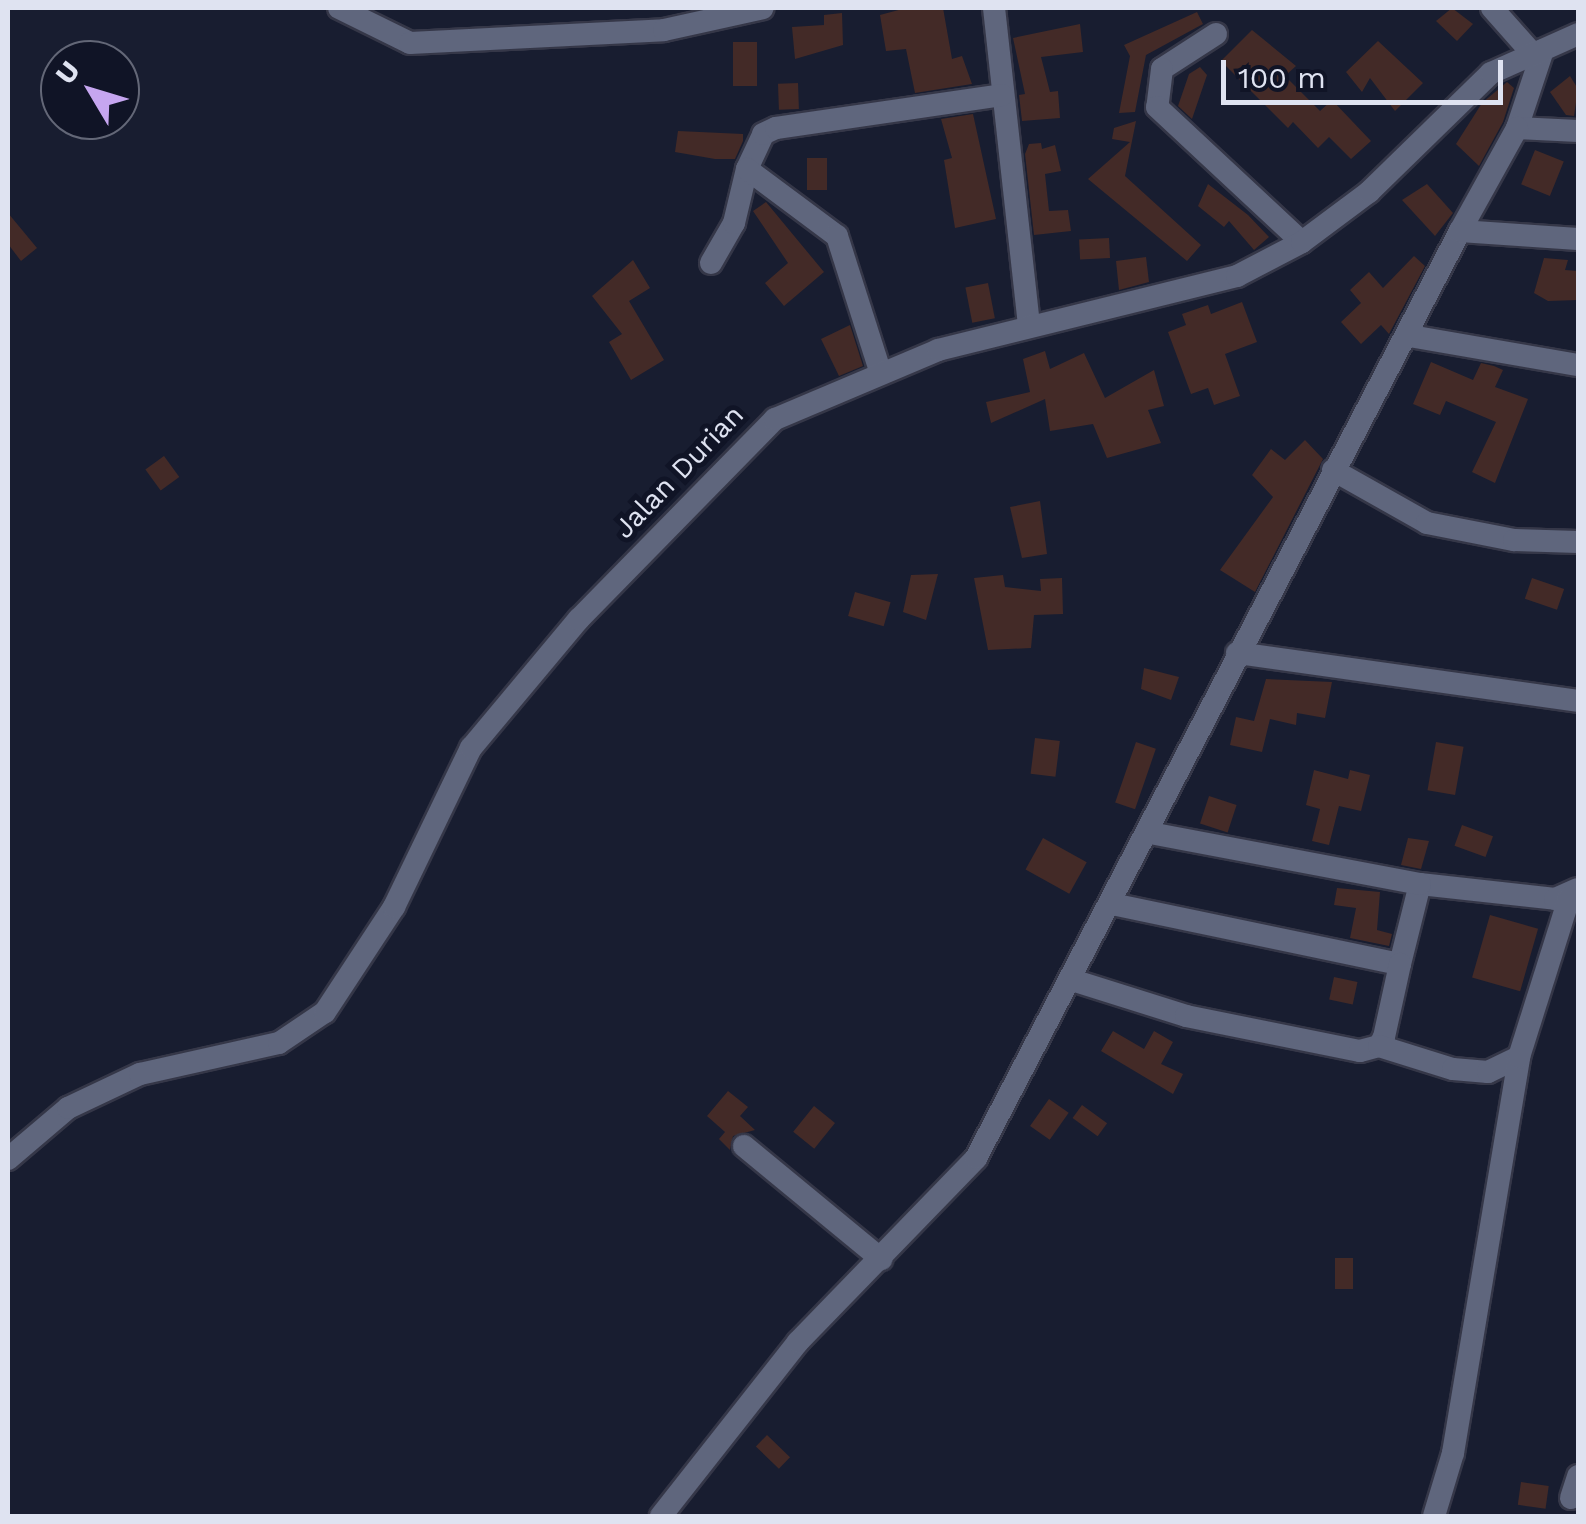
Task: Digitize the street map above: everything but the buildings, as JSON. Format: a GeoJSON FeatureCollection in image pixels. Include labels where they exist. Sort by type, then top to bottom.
{"type":"FeatureCollection","features":[{"type":"Feature","properties":{"kind":"street"},"geometry":{"type":"LineString","coordinates":[[339,8],[410,44],[664,30],[764,8]]}},
{"type":"Feature","properties":{"kind":"street"},"geometry":{"type":"LineString","coordinates":[[994,8],[1028,323]]}},
{"type":"Feature","properties":{"kind":"street"},"geometry":{"type":"LineString","coordinates":[[661,1516],[798,1342],[976,1158],[1149,833],[1333,470],[1410,336],[1460,231],[1517,128],[1537,51],[1492,8]]}},
{"type":"Feature","properties":{"kind":"street"},"geometry":{"type":"LineString","coordinates":[[1216,34],[1162,69],[1157,107],[1302,242]]}},
{"type":"Feature","properties":{"kind":"street","name":"Jalan Durian"},"geometry":{"type":"LineString","coordinates":[[8,1159],[68,1108],[140,1074],[279,1043],[325,1012],[386,923],[470,748],[579,619],[774,418],[880,371],[1028,323],[1210,287],[1302,242],[1370,192],[1466,94],[1537,51],[1578,34]]}},
{"type":"Feature","properties":{"kind":"street"},"geometry":{"type":"LineString","coordinates":[[711,264],[734,223],[747,169],[764,134],[776,128],[1002,95]]}},
{"type":"Feature","properties":{"kind":"street"},"geometry":{"type":"LineString","coordinates":[[1517,128],[1578,131]]}},
{"type":"Feature","properties":{"kind":"street"},"geometry":{"type":"LineString","coordinates":[[747,169],[837,236],[880,371]]}},
{"type":"Feature","properties":{"kind":"street"},"geometry":{"type":"LineString","coordinates":[[1460,231],[1578,239]]}},
{"type":"Feature","properties":{"kind":"street"},"geometry":{"type":"LineString","coordinates":[[1410,336],[1578,365]]}},
{"type":"Feature","properties":{"kind":"street"},"geometry":{"type":"LineString","coordinates":[[1333,470],[1427,523],[1514,540],[1578,542]]}},
{"type":"Feature","properties":{"kind":"street"},"geometry":{"type":"LineString","coordinates":[[1237,653],[1578,702]]}},
{"type":"Feature","properties":{"kind":"street"},"geometry":{"type":"LineString","coordinates":[[1149,833],[1420,884],[1574,892],[1519,1058],[1453,1453],[1434,1516]]}},
{"type":"Feature","properties":{"kind":"street"},"geometry":{"type":"LineString","coordinates":[[1379,1046],[1420,884]]}},
{"type":"Feature","properties":{"kind":"street"},"geometry":{"type":"LineString","coordinates":[[1112,904],[1400,964]]}},
{"type":"Feature","properties":{"kind":"street"},"geometry":{"type":"LineString","coordinates":[[1072,980],[1186,1016],[1360,1051],[1379,1046],[1453,1069],[1488,1072],[1519,1058]]}},
{"type":"Feature","properties":{"kind":"street"},"geometry":{"type":"LineString","coordinates":[[744,1146],[881,1259]]}}]}
